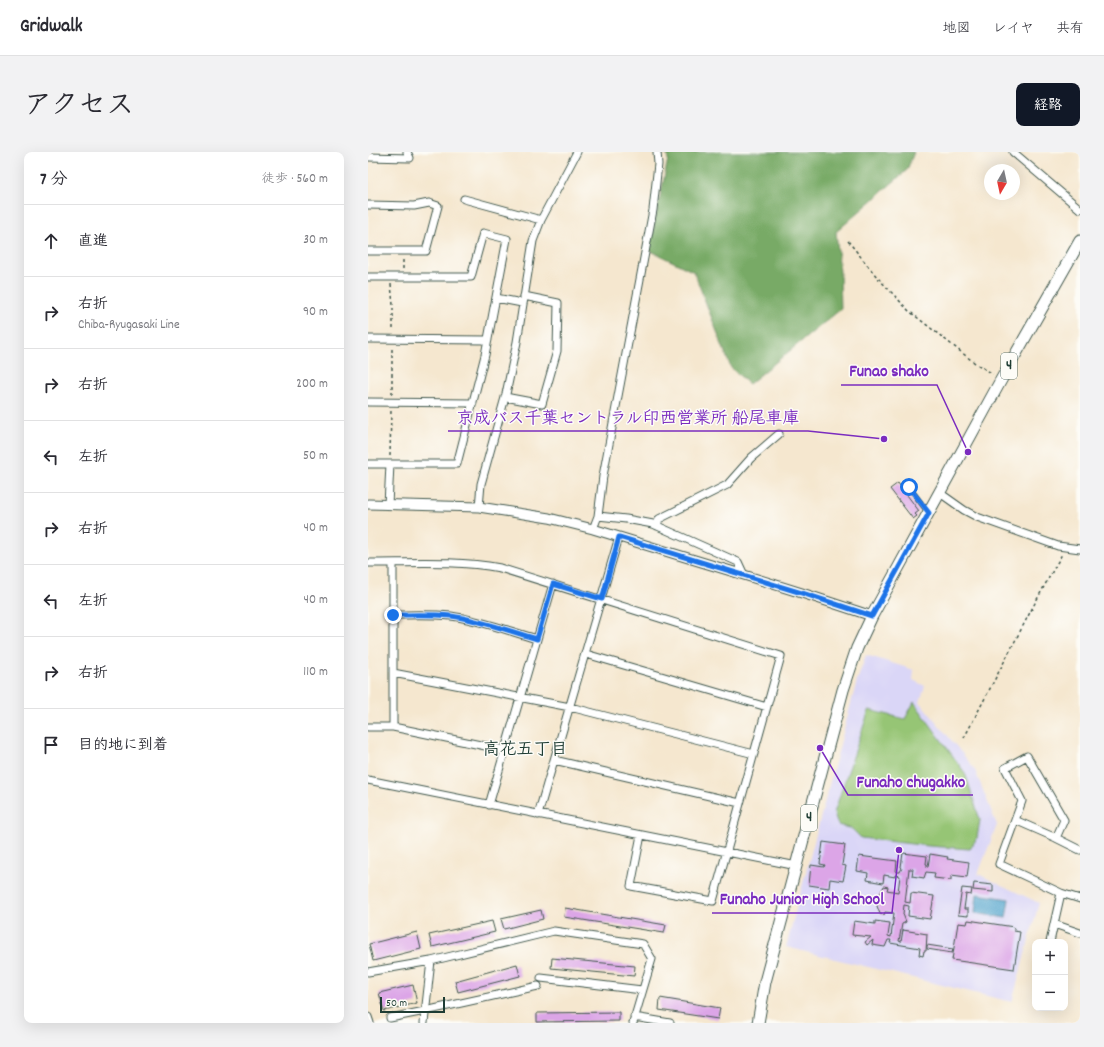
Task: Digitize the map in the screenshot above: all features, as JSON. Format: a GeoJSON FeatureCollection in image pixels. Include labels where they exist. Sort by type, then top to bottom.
{"type":"FeatureCollection","features":[{"type":"Feature","properties":{"kind":"main road","name":"4"},"geometry":{"type":"LineString","coordinates":[[758,1023],[765,982],[843,690],[857,648],[872,616],[1001,380],[1080,241]]}},
{"type":"Feature","properties":{"kind":"street"},"geometry":{"type":"LineString","coordinates":[[368,157],[410,158],[406,152]]}},
{"type":"Feature","properties":{"kind":"street"},"geometry":{"type":"LineString","coordinates":[[479,507],[481,484],[505,397],[517,342],[533,241],[541,220],[577,152]]}},
{"type":"Feature","properties":{"kind":"street"},"geometry":{"type":"LineString","coordinates":[[593,529],[598,516],[605,469],[653,210],[658,164],[657,152]]}},
{"type":"Feature","properties":{"kind":"street"},"geometry":{"type":"LineString","coordinates":[[1013,152],[1080,209]]}},
{"type":"Feature","properties":{"kind":"street"},"geometry":{"type":"LineString","coordinates":[[464,199],[541,220]]}},
{"type":"Feature","properties":{"kind":"street"},"geometry":{"type":"LineString","coordinates":[[368,205],[414,206],[429,203],[438,206],[426,251],[368,251]]}},
{"type":"Feature","properties":{"kind":"street"},"geometry":{"type":"LineString","coordinates":[[368,277],[471,277],[483,233],[507,239],[488,340],[457,464],[368,464]]}},
{"type":"Feature","properties":{"kind":"street"},"geometry":{"type":"LineString","coordinates":[[496,298],[558,303],[557,351],[542,404],[505,397]]}},
{"type":"Feature","properties":{"kind":"street"},"geometry":{"type":"LineString","coordinates":[[368,339],[488,340]]}},
{"type":"Feature","properties":{"kind":"street"},"geometry":{"type":"LineString","coordinates":[[368,402],[473,403]]}},
{"type":"Feature","properties":{"kind":"street"},"geometry":{"type":"LineString","coordinates":[[657,526],[659,519],[727,485],[751,458],[779,434]]}},
{"type":"Feature","properties":{"kind":"street"},"geometry":{"type":"LineString","coordinates":[[388,505],[390,464]]}},
{"type":"Feature","properties":{"kind":"street"},"geometry":{"type":"LineString","coordinates":[[940,493],[964,510],[977,517],[1046,542],[1080,549]]}},
{"type":"Feature","properties":{"kind":"street"},"geometry":{"type":"LineString","coordinates":[[368,504],[479,507],[549,518],[593,529],[872,616]]}},
{"type":"Feature","properties":{"kind":"street"},"geometry":{"type":"LineString","coordinates":[[598,516],[626,519],[657,526],[738,562],[744,575]]}},
{"type":"Feature","properties":{"kind":"street"},"geometry":{"type":"LineString","coordinates":[[538,815],[619,537]]}},
{"type":"Feature","properties":{"kind":"street"},"geometry":{"type":"LineString","coordinates":[[368,563],[455,563],[486,565],[507,569],[781,656],[713,901],[631,886],[641,835]]}},
{"type":"Feature","properties":{"kind":"street"},"geometry":{"type":"LineString","coordinates":[[393,563],[393,727]]}},
{"type":"Feature","properties":{"kind":"street"},"geometry":{"type":"LineString","coordinates":[[489,805],[553,584]]}},
{"type":"Feature","properties":{"kind":"street"},"geometry":{"type":"LineString","coordinates":[[393,615],[458,617],[537,639]]}},
{"type":"Feature","properties":{"kind":"street"},"geometry":{"type":"LineString","coordinates":[[586,654],[767,707]]}},
{"type":"Feature","properties":{"kind":"street"},"geometry":{"type":"LineString","coordinates":[[393,673],[570,707],[754,754]]}},
{"type":"Feature","properties":{"kind":"street"},"geometry":{"type":"LineString","coordinates":[[368,727],[393,727],[505,750]]}},
{"type":"Feature","properties":{"kind":"street"},"geometry":{"type":"LineString","coordinates":[[1056,838],[1064,820],[1027,756],[1005,768],[1022,801],[999,864],[1061,893],[1080,899]]}},
{"type":"Feature","properties":{"kind":"street"},"geometry":{"type":"LineString","coordinates":[[554,760],[740,803]]}},
{"type":"Feature","properties":{"kind":"street"},"geometry":{"type":"LineString","coordinates":[[368,780],[797,866]]}},
{"type":"Feature","properties":{"kind":"street"},"geometry":{"type":"LineString","coordinates":[[1015,820],[1080,850]]}},
{"type":"Feature","properties":{"kind":"street"},"geometry":{"type":"LineString","coordinates":[[1051,939],[1061,893]]}},
{"type":"Feature","properties":{"kind":"street"},"geometry":{"type":"LineString","coordinates":[[1054,924],[1080,933]]}},
{"type":"Feature","properties":{"kind":"street"},"geometry":{"type":"LineString","coordinates":[[368,972],[431,961],[554,931],[643,944],[652,959],[633,1020],[670,1023]]}},
{"type":"Feature","properties":{"kind":"street"},"geometry":{"type":"LineString","coordinates":[[424,1023],[431,961]]}},
{"type":"Feature","properties":{"kind":"street"},"geometry":{"type":"LineString","coordinates":[[541,978],[642,990]]}},
{"type":"Feature","properties":{"kind":"street"},"geometry":{"type":"LineString","coordinates":[[390,1018],[538,986]]}},
{"type":"Feature","properties":{"kind":"street"},"geometry":{"type":"LineString","coordinates":[[368,1018],[370,1023]]}},
{"type":"Feature","properties":{"kind":"lane"},"geometry":{"type":"LineString","coordinates":[[909,487],[929,513]]}},
{"type":"Feature","properties":{"kind":"path"},"geometry":{"type":"LineString","coordinates":[[848,241],[877,277],[909,311],[975,363],[1001,380]]}},
{"type":"Feature","properties":{"kind":"path"},"geometry":{"type":"LineString","coordinates":[[403,251],[403,277]]}},
{"type":"Feature","properties":{"kind":"path"},"geometry":{"type":"LineString","coordinates":[[390,277],[393,305],[390,464]]}},
{"type":"Feature","properties":{"kind":"path"},"geometry":{"type":"LineString","coordinates":[[964,738],[1066,547]]}},
{"type":"Feature","properties":{"kind":"shaded area"},"geometry":{"type":"Polygon","coordinates":[[[866,655],[914,670],[913,680],[925,686],[920,702],[974,768],[997,825],[978,874],[1039,903],[1012,1002],[786,947],[857,681],[866,655]]]}},
{"type":"Feature","properties":{"kind":"green space"},"geometry":{"type":"Polygon","coordinates":[[[666,152],[914,152],[907,170],[836,232],[840,272],[841,309],[749,384],[731,368],[694,272],[649,250],[668,159],[666,152]]]}},
{"type":"Feature","properties":{"kind":"green space"},"geometry":{"type":"Polygon","coordinates":[[[914,702],[965,773],[980,820],[977,838],[970,849],[861,838],[852,829],[838,825],[834,813],[869,710],[905,719],[914,702]]]}},
{"type":"Feature","properties":{"kind":"water"},"geometry":{"type":"Polygon","coordinates":[[[977,894],[1009,899],[1006,918],[975,913],[977,894]]]}},
{"type":"Feature","properties":{"kind":"building"},"geometry":{"type":"Polygon","coordinates":[[[898,483],[919,511],[915,514],[917,516],[913,519],[890,489],[898,483]]]}},
{"type":"Feature","properties":{"kind":"building"},"geometry":{"type":"Polygon","coordinates":[[[823,842],[845,845],[842,865],[846,866],[843,881],[830,879],[829,888],[809,885],[811,865],[824,867],[825,865],[820,864],[823,842]]]}},
{"type":"Feature","properties":{"kind":"building"},"geometry":{"type":"Polygon","coordinates":[[[903,853],[927,856],[927,867],[930,854],[948,857],[947,859],[969,862],[967,877],[951,875],[951,880],[934,878],[935,873],[926,872],[924,878],[912,876],[913,869],[909,869],[905,902],[910,903],[911,893],[934,896],[930,919],[908,916],[909,906],[904,905],[903,914],[906,922],[902,924],[899,941],[901,942],[903,930],[927,934],[926,951],[924,951],[923,956],[919,955],[920,948],[890,943],[891,940],[888,940],[885,947],[872,945],[873,940],[867,945],[865,942],[871,937],[852,935],[854,921],[875,924],[875,921],[890,923],[888,936],[891,937],[894,913],[885,912],[884,915],[880,914],[877,906],[878,898],[884,886],[888,887],[887,890],[898,892],[900,876],[895,875],[895,877],[884,875],[883,883],[867,880],[868,873],[857,871],[859,856],[897,861],[896,872],[900,872],[902,868],[903,853]]]}},
{"type":"Feature","properties":{"kind":"building"},"geometry":{"type":"Polygon","coordinates":[[[974,883],[993,885],[993,892],[973,890],[974,883]]]}},
{"type":"Feature","properties":{"kind":"building"},"geometry":{"type":"Polygon","coordinates":[[[962,888],[972,889],[971,895],[966,894],[964,909],[968,909],[968,916],[958,915],[962,888]]]}},
{"type":"Feature","properties":{"kind":"building"},"geometry":{"type":"Polygon","coordinates":[[[565,908],[666,925],[664,933],[564,917],[565,908]]]}},
{"type":"Feature","properties":{"kind":"building"},"geometry":{"type":"Polygon","coordinates":[[[541,910],[543,919],[504,929],[501,919],[541,910]]]}},
{"type":"Feature","properties":{"kind":"building"},"geometry":{"type":"Polygon","coordinates":[[[968,920],[1014,927],[1014,931],[1020,932],[1014,969],[952,960],[958,923],[967,924],[968,920]]]}},
{"type":"Feature","properties":{"kind":"building"},"geometry":{"type":"Polygon","coordinates":[[[492,921],[495,932],[432,947],[429,935],[492,921]]]}},
{"type":"Feature","properties":{"kind":"building"},"geometry":{"type":"Polygon","coordinates":[[[417,932],[421,949],[373,961],[369,944],[417,932]]]}},
{"type":"Feature","properties":{"kind":"building"},"geometry":{"type":"Polygon","coordinates":[[[927,945],[953,949],[952,953],[927,949],[927,945]]]}},
{"type":"Feature","properties":{"kind":"building"},"geometry":{"type":"Polygon","coordinates":[[[552,958],[635,966],[634,976],[551,968],[552,958]]]}},
{"type":"Feature","properties":{"kind":"building"},"geometry":{"type":"Polygon","coordinates":[[[517,964],[520,976],[458,992],[455,981],[517,964]]]}},
{"type":"Feature","properties":{"kind":"building"},"geometry":{"type":"Polygon","coordinates":[[[413,985],[417,1003],[384,1011],[379,993],[413,985]]]}},
{"type":"Feature","properties":{"kind":"building"},"geometry":{"type":"Polygon","coordinates":[[[660,998],[720,1008],[718,1019],[659,1010],[660,998]]]}},
{"type":"Feature","properties":{"kind":"building"},"geometry":{"type":"Polygon","coordinates":[[[619,1012],[619,1021],[537,1022],[537,1013],[619,1012]]]}},
{"type":"Feature","properties":{"kind":"place","name":"京成バス千葉セントラル印西営業所 船尾車庫"},"geometry":{"type":"Point","coordinates":[884,439]}},
{"type":"Feature","properties":{"kind":"place","name":"Funao shako"},"geometry":{"type":"Point","coordinates":[968,452]}},
{"type":"Feature","properties":{"kind":"place","name":"Funaho chugakko"},"geometry":{"type":"Point","coordinates":[820,748]}},
{"type":"Feature","properties":{"kind":"place","name":"Funaho Junior High School"},"geometry":{"type":"Point","coordinates":[899,850]}},
{"type":"Feature","properties":{"kind":"district","name":"高花五丁目"},"geometry":{"type":"Point","coordinates":[525,751]}},
{"type":"Feature","properties":{"kind":"route"},"geometry":{"type":"LineString","coordinates":[[393,615],[458,617],[537,639],[553,584],[602,599],[619,537],[872,616],[929,513],[909,487]]}}]}
